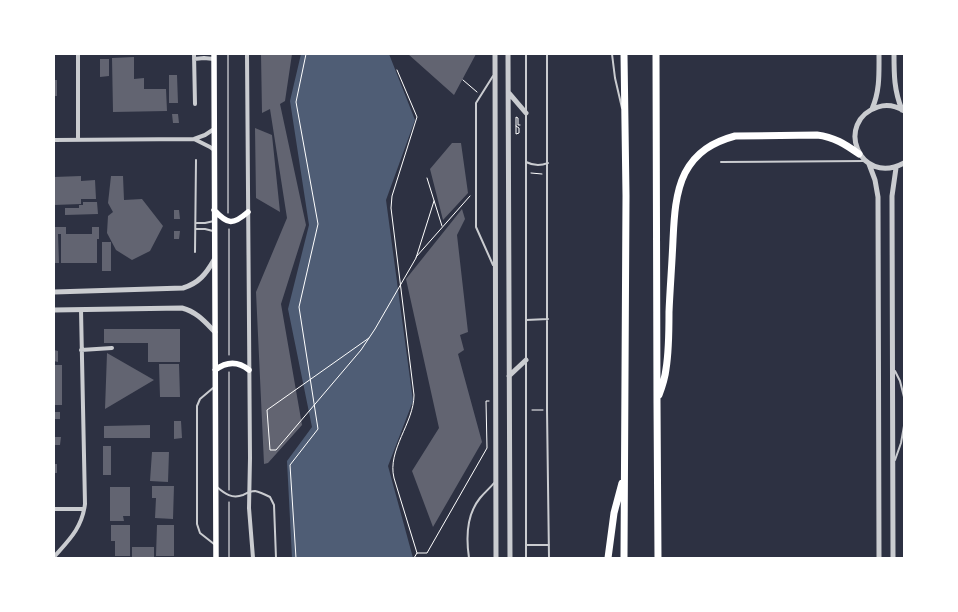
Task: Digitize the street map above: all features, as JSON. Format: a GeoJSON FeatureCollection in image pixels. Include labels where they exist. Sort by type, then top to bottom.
{"type":"FeatureCollection","features":[{"type":"Feature","properties":{"kind":"highway"},"geometry":{"type":"LineString","coordinates":[[624,54],[626,196],[624,558]]}},
{"type":"Feature","properties":{"kind":"highway"},"geometry":{"type":"LineString","coordinates":[[656,54],[658,558]]}},
{"type":"Feature","properties":{"kind":"highway"},"geometry":{"type":"LineString","coordinates":[[656,402],[664,381],[667,364],[674,232],[678,195],[684,174],[692,162],[709,146],[735,136],[826,136],[844,143],[859,154]]}},
{"type":"Feature","properties":{"kind":"highway"},"geometry":{"type":"LineString","coordinates":[[608,558],[614,513],[624,476]]}},
{"type":"Feature","properties":{"kind":"main road"},"geometry":{"type":"LineString","coordinates":[[214,57],[216,558]]}},
{"type":"Feature","properties":{"kind":"main road"},"geometry":{"type":"LineString","coordinates":[[214,210],[228,222],[237,221],[248,212]]}},
{"type":"Feature","properties":{"kind":"main road"},"geometry":{"type":"LineString","coordinates":[[215,370],[229,363],[240,364],[249,370]]}},
{"type":"Feature","properties":{"kind":"street"},"geometry":{"type":"LineString","coordinates":[[78,54],[78,140]]}},
{"type":"Feature","properties":{"kind":"street"},"geometry":{"type":"LineString","coordinates":[[247,54],[249,508],[253,558]]}},
{"type":"Feature","properties":{"kind":"street"},"geometry":{"type":"LineString","coordinates":[[496,54],[496,558]]}},
{"type":"Feature","properties":{"kind":"street"},"geometry":{"type":"LineString","coordinates":[[508,54],[510,558]]}},
{"type":"Feature","properties":{"kind":"street"},"geometry":{"type":"LineString","coordinates":[[872,109],[878,87],[879,54]]}},
{"type":"Feature","properties":{"kind":"street"},"geometry":{"type":"LineString","coordinates":[[894,54],[894,85],[903,110]]}},
{"type":"Feature","properties":{"kind":"street"},"geometry":{"type":"LineString","coordinates":[[194,104],[194,56],[214,57]]}},
{"type":"Feature","properties":{"kind":"street"},"geometry":{"type":"LineString","coordinates":[[508,92],[526,113]]}},
{"type":"Feature","properties":{"kind":"street"},"geometry":{"type":"LineString","coordinates":[[903,110],[892,106],[872,109],[859,121],[855,137],[859,154],[877,168],[896,168],[904,164]]}},
{"type":"Feature","properties":{"kind":"street"},"geometry":{"type":"LineString","coordinates":[[54,140],[194,139],[214,129]]}},
{"type":"Feature","properties":{"kind":"street"},"geometry":{"type":"LineString","coordinates":[[194,139],[214,150]]}},
{"type":"Feature","properties":{"kind":"street"},"geometry":{"type":"LineString","coordinates":[[867,162],[876,180],[878,197],[880,558]]}},
{"type":"Feature","properties":{"kind":"street"},"geometry":{"type":"LineString","coordinates":[[893,558],[892,196],[896,168]]}},
{"type":"Feature","properties":{"kind":"street"},"geometry":{"type":"LineString","coordinates":[[54,292],[183,288],[196,283],[202,278],[214,260]]}},
{"type":"Feature","properties":{"kind":"street"},"geometry":{"type":"LineString","coordinates":[[54,310],[182,308],[197,314],[215,332]]}},
{"type":"Feature","properties":{"kind":"street"},"geometry":{"type":"LineString","coordinates":[[54,558],[76,531],[84,509],[81,310]]}},
{"type":"Feature","properties":{"kind":"street"},"geometry":{"type":"LineString","coordinates":[[82,350],[112,348]]}},
{"type":"Feature","properties":{"kind":"street"},"geometry":{"type":"LineString","coordinates":[[496,382],[509,379],[526,360]]}},
{"type":"Feature","properties":{"kind":"street"},"geometry":{"type":"LineString","coordinates":[[54,509],[84,509]]}},
{"type":"Feature","properties":{"kind":"lane"},"geometry":{"type":"LineString","coordinates":[[526,54],[526,558]]}},
{"type":"Feature","properties":{"kind":"lane"},"geometry":{"type":"LineString","coordinates":[[547,54],[549,558]]}},
{"type":"Feature","properties":{"kind":"lane"},"geometry":{"type":"LineString","coordinates":[[612,54],[624,118]]}},
{"type":"Feature","properties":{"kind":"lane"},"geometry":{"type":"LineString","coordinates":[[495,72],[476,103],[476,227],[496,269]]}},
{"type":"Feature","properties":{"kind":"lane"},"geometry":{"type":"LineString","coordinates":[[196,160],[196,252]]}},
{"type":"Feature","properties":{"kind":"lane"},"geometry":{"type":"LineString","coordinates":[[526,162],[539,166],[548,163]]}},
{"type":"Feature","properties":{"kind":"lane"},"geometry":{"type":"LineString","coordinates":[[721,162],[867,162]]}},
{"type":"Feature","properties":{"kind":"lane"},"geometry":{"type":"LineString","coordinates":[[196,223],[214,221]]}},
{"type":"Feature","properties":{"kind":"lane"},"geometry":{"type":"LineString","coordinates":[[196,229],[214,231]]}},
{"type":"Feature","properties":{"kind":"lane"},"geometry":{"type":"LineString","coordinates":[[526,320],[548,319]]}},
{"type":"Feature","properties":{"kind":"lane"},"geometry":{"type":"LineString","coordinates":[[892,368],[900,381],[904,397]]}},
{"type":"Feature","properties":{"kind":"lane"},"geometry":{"type":"LineString","coordinates":[[215,387],[198,402],[197,524],[200,533],[216,545]]}},
{"type":"Feature","properties":{"kind":"lane"},"geometry":{"type":"LineString","coordinates":[[893,464],[901,443],[904,426]]}},
{"type":"Feature","properties":{"kind":"lane"},"geometry":{"type":"LineString","coordinates":[[469,558],[469,520],[479,499],[496,482]]}},
{"type":"Feature","properties":{"kind":"lane"},"geometry":{"type":"LineString","coordinates":[[216,486],[229,496],[236,497],[249,492],[257,492],[268,496],[272,500],[274,505],[276,558]]}},
{"type":"Feature","properties":{"kind":"lane"},"geometry":{"type":"LineString","coordinates":[[526,545],[549,545]]}},
{"type":"Feature","properties":{"kind":"path"},"geometry":{"type":"LineString","coordinates":[[228,54],[229,558]]}},
{"type":"Feature","properties":{"kind":"path"},"geometry":{"type":"LineString","coordinates":[[296,558],[290,465],[318,429],[299,307],[318,224],[296,102],[306,54]]}},
{"type":"Feature","properties":{"kind":"path"},"geometry":{"type":"LineString","coordinates":[[397,70],[417,117],[392,196],[391,208],[414,395],[413,407],[392,468],[417,553],[414,558]]}},
{"type":"Feature","properties":{"kind":"path"},"geometry":{"type":"LineString","coordinates":[[518,125],[518,118],[516,117],[516,134],[519,134],[519,128]]}},
{"type":"Feature","properties":{"kind":"path"},"geometry":{"type":"LineString","coordinates":[[526,173],[548,174]]}},
{"type":"Feature","properties":{"kind":"path"},"geometry":{"type":"LineString","coordinates":[[427,178],[443,227]]}},
{"type":"Feature","properties":{"kind":"path"},"geometry":{"type":"LineString","coordinates":[[369,338],[267,410],[270,450],[276,450],[362,350],[416,258],[476,189]]}},
{"type":"Feature","properties":{"kind":"path"},"geometry":{"type":"LineString","coordinates":[[416,258],[434,201]]}},
{"type":"Feature","properties":{"kind":"path"},"geometry":{"type":"LineString","coordinates":[[417,553],[427,553],[486,448],[486,401],[496,401]]}},
{"type":"Feature","properties":{"kind":"path"},"geometry":{"type":"LineString","coordinates":[[526,410],[547,410]]}},
{"type":"Feature","properties":{"kind":"water"},"geometry":{"type":"Polygon","coordinates":[[[301,54],[389,54],[415,120],[386,200],[413,401],[388,466],[413,558],[292,558],[287,461],[312,427],[288,309],[309,225],[290,101],[301,54]]]}},
{"type":"Feature","properties":{"kind":"building"},"geometry":{"type":"Polygon","coordinates":[[[261,54],[292,54],[285,101],[280,104],[306,225],[281,304],[302,425],[268,463],[264,464],[256,292],[287,218],[270,109],[262,113],[261,54]]]}},
{"type":"Feature","properties":{"kind":"building"},"geometry":{"type":"Polygon","coordinates":[[[408,54],[476,54],[454,95],[408,54]]]}},
{"type":"Feature","properties":{"kind":"building"},"geometry":{"type":"Polygon","coordinates":[[[134,57],[134,79],[144,78],[144,89],[166,89],[167,111],[113,112],[112,58],[134,57]]]}},
{"type":"Feature","properties":{"kind":"building"},"geometry":{"type":"Polygon","coordinates":[[[100,59],[109,59],[109,76],[100,77],[100,59]]]}},
{"type":"Feature","properties":{"kind":"building"},"geometry":{"type":"Polygon","coordinates":[[[169,75],[177,75],[178,103],[169,103],[169,75]]]}},
{"type":"Feature","properties":{"kind":"building"},"geometry":{"type":"Polygon","coordinates":[[[54,80],[57,80],[57,96],[54,96],[54,80]]]}},
{"type":"Feature","properties":{"kind":"building"},"geometry":{"type":"Polygon","coordinates":[[[172,114],[178,114],[179,123],[173,123],[172,114]]]}},
{"type":"Feature","properties":{"kind":"building"},"geometry":{"type":"Polygon","coordinates":[[[255,128],[272,135],[280,212],[256,198],[255,128]]]}},
{"type":"Feature","properties":{"kind":"building"},"geometry":{"type":"Polygon","coordinates":[[[452,143],[461,143],[468,193],[443,220],[430,169],[452,143]]]}},
{"type":"Feature","properties":{"kind":"building"},"geometry":{"type":"Polygon","coordinates":[[[81,176],[81,181],[95,180],[96,199],[81,199],[81,204],[54,205],[54,177],[81,176]]]}},
{"type":"Feature","properties":{"kind":"building"},"geometry":{"type":"Polygon","coordinates":[[[111,176],[123,176],[124,200],[142,199],[163,226],[150,251],[132,260],[116,250],[107,233],[108,216],[113,212],[108,203],[111,176]]]}},
{"type":"Feature","properties":{"kind":"building"},"geometry":{"type":"Polygon","coordinates":[[[83,202],[97,202],[98,214],[65,215],[65,208],[79,208],[79,205],[83,205],[83,202]]]}},
{"type":"Feature","properties":{"kind":"building"},"geometry":{"type":"Polygon","coordinates":[[[462,209],[465,219],[457,235],[468,332],[460,335],[464,350],[458,354],[482,442],[433,527],[412,471],[439,428],[406,279],[462,209]]]}},
{"type":"Feature","properties":{"kind":"building"},"geometry":{"type":"Polygon","coordinates":[[[174,210],[179,210],[180,219],[174,219],[174,210]]]}},
{"type":"Feature","properties":{"kind":"building"},"geometry":{"type":"Polygon","coordinates":[[[54,227],[66,227],[66,234],[92,234],[92,227],[99,227],[97,263],[61,263],[61,234],[58,234],[59,263],[54,263],[54,227]]]}},
{"type":"Feature","properties":{"kind":"building"},"geometry":{"type":"Polygon","coordinates":[[[174,231],[180,231],[179,239],[174,239],[174,231]]]}},
{"type":"Feature","properties":{"kind":"building"},"geometry":{"type":"Polygon","coordinates":[[[102,242],[111,242],[111,271],[102,271],[102,242]]]}},
{"type":"Feature","properties":{"kind":"building"},"geometry":{"type":"Polygon","coordinates":[[[104,329],[180,329],[180,362],[148,362],[148,343],[104,343],[104,329]]]}},
{"type":"Feature","properties":{"kind":"building"},"geometry":{"type":"Polygon","coordinates":[[[54,350],[58,351],[58,362],[54,361],[54,350]]]}},
{"type":"Feature","properties":{"kind":"building"},"geometry":{"type":"Polygon","coordinates":[[[107,353],[154,380],[105,409],[107,353]]]}},
{"type":"Feature","properties":{"kind":"building"},"geometry":{"type":"Polygon","coordinates":[[[159,364],[179,364],[180,397],[160,397],[159,364]]]}},
{"type":"Feature","properties":{"kind":"building"},"geometry":{"type":"Polygon","coordinates":[[[54,365],[62,365],[62,405],[54,405],[54,365]]]}},
{"type":"Feature","properties":{"kind":"building"},"geometry":{"type":"Polygon","coordinates":[[[54,412],[60,412],[60,419],[54,419],[54,412]]]}},
{"type":"Feature","properties":{"kind":"building"},"geometry":{"type":"Polygon","coordinates":[[[174,421],[181,421],[182,438],[174,439],[174,421]]]}},
{"type":"Feature","properties":{"kind":"building"},"geometry":{"type":"Polygon","coordinates":[[[150,425],[150,438],[104,438],[104,426],[150,425]]]}},
{"type":"Feature","properties":{"kind":"building"},"geometry":{"type":"Polygon","coordinates":[[[54,437],[61,437],[60,445],[54,445],[54,437]]]}},
{"type":"Feature","properties":{"kind":"building"},"geometry":{"type":"Polygon","coordinates":[[[103,446],[111,446],[111,475],[103,475],[103,446]]]}},
{"type":"Feature","properties":{"kind":"building"},"geometry":{"type":"Polygon","coordinates":[[[152,452],[169,452],[168,482],[150,481],[152,452]]]}},
{"type":"Feature","properties":{"kind":"building"},"geometry":{"type":"Polygon","coordinates":[[[54,464],[57,464],[57,473],[54,473],[54,464]]]}},
{"type":"Feature","properties":{"kind":"building"},"geometry":{"type":"Polygon","coordinates":[[[152,486],[174,486],[173,519],[155,518],[156,498],[152,498],[152,486]]]}},
{"type":"Feature","properties":{"kind":"building"},"geometry":{"type":"Polygon","coordinates":[[[110,487],[130,487],[130,516],[123,516],[124,521],[110,521],[110,487]]]}},
{"type":"Feature","properties":{"kind":"building"},"geometry":{"type":"Polygon","coordinates":[[[111,525],[130,525],[130,556],[115,556],[115,541],[111,541],[111,525]]]}},
{"type":"Feature","properties":{"kind":"building"},"geometry":{"type":"Polygon","coordinates":[[[157,525],[174,525],[174,556],[156,556],[157,525]]]}},
{"type":"Feature","properties":{"kind":"building"},"geometry":{"type":"Polygon","coordinates":[[[132,547],[154,547],[154,558],[132,558],[132,547]]]}}]}
